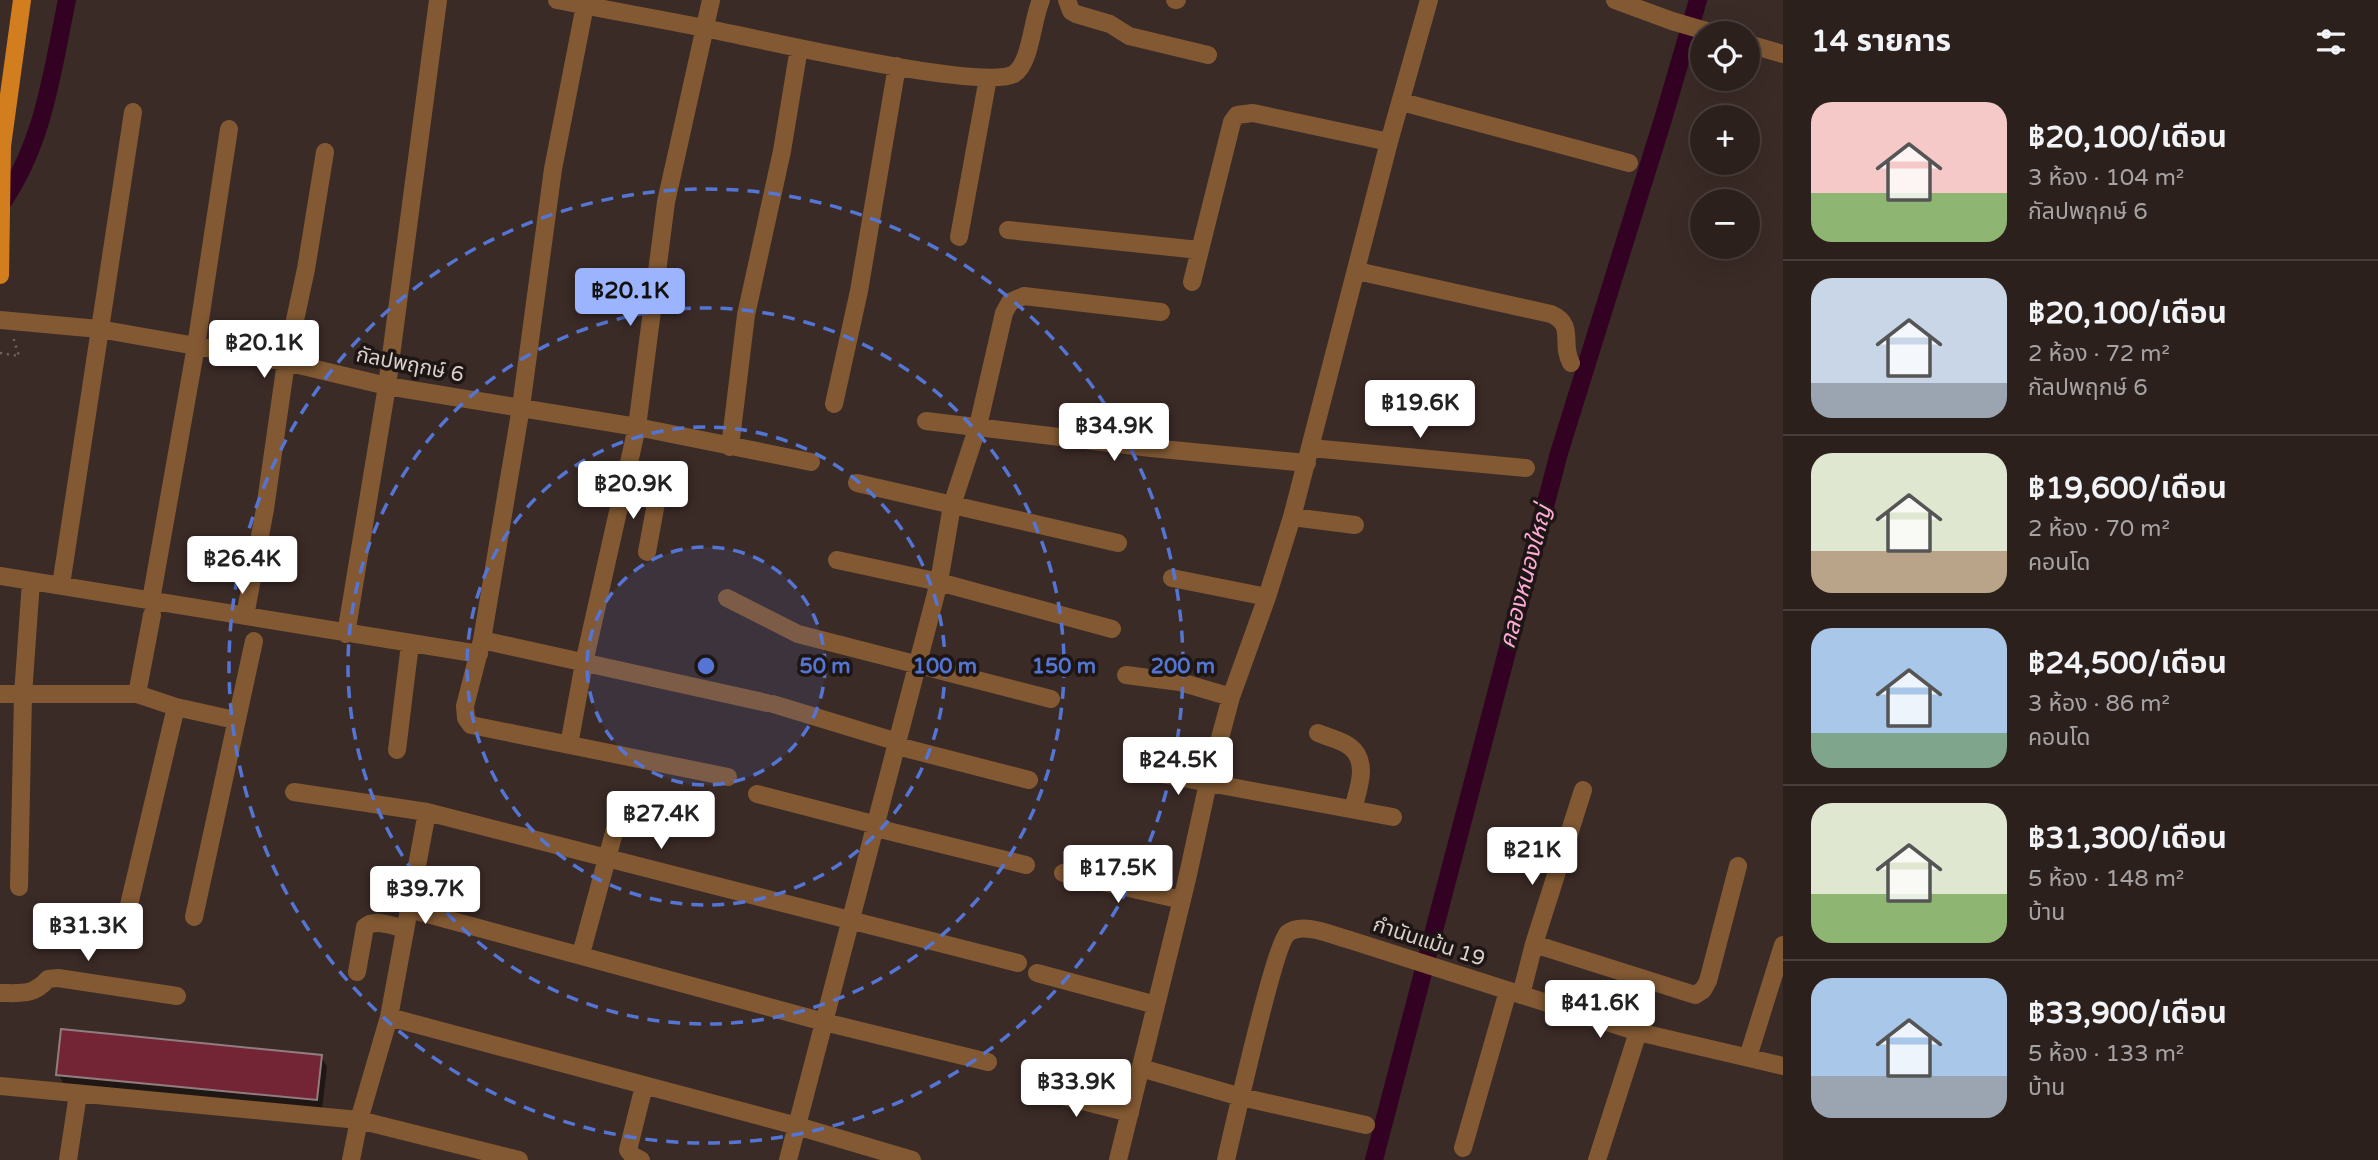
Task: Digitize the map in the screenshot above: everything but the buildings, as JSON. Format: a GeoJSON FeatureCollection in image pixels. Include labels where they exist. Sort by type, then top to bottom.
{"type":"FeatureCollection","features":[{"type":"Feature","properties":{"kind":"main road"},"geometry":{"type":"LineString","coordinates":[[0,275],[2,146],[22,0]]}},
{"type":"Feature","properties":{"kind":"street"},"geometry":{"type":"LineString","coordinates":[[346,634],[387,386],[438,0]]}},
{"type":"Feature","properties":{"kind":"street"},"geometry":{"type":"LineString","coordinates":[[557,0],[585,3],[897,66],[988,78],[1007,77],[1017,73],[1025,62],[1034,14],[1041,0]]}},
{"type":"Feature","properties":{"kind":"street"},"geometry":{"type":"LineString","coordinates":[[569,745],[584,663],[637,427],[666,202],[711,0]]}},
{"type":"Feature","properties":{"kind":"street"},"geometry":{"type":"LineString","coordinates":[[1067,0],[1071,11],[1076,14],[1110,24],[1129,36],[1208,55]]}},
{"type":"Feature","properties":{"kind":"street"},"geometry":{"type":"LineString","coordinates":[[1118,1160],[1231,697],[1292,517],[1389,142],[1429,0]]}},
{"type":"Feature","properties":{"kind":"street"},"geometry":{"type":"LineString","coordinates":[[1615,0],[1690,26]]}},
{"type":"Feature","properties":{"kind":"street"},"geometry":{"type":"LineString","coordinates":[[585,3],[553,169],[521,407],[466,718],[471,725],[728,778]]}},
{"type":"Feature","properties":{"kind":"street"},"geometry":{"type":"LineString","coordinates":[[1760,47],[1783,54]]}},
{"type":"Feature","properties":{"kind":"street"},"geometry":{"type":"LineString","coordinates":[[730,447],[746,315],[782,151],[799,48]]}},
{"type":"Feature","properties":{"kind":"street"},"geometry":{"type":"LineString","coordinates":[[834,404],[859,291],[897,66]]}},
{"type":"Feature","properties":{"kind":"street"},"geometry":{"type":"LineString","coordinates":[[959,237],[988,78]]}},
{"type":"Feature","properties":{"kind":"street"},"geometry":{"type":"LineString","coordinates":[[1402,102],[1629,163]]}},
{"type":"Feature","properties":{"kind":"street"},"geometry":{"type":"LineString","coordinates":[[61,585],[133,112]]}},
{"type":"Feature","properties":{"kind":"street"},"geometry":{"type":"LineString","coordinates":[[1192,282],[1232,122],[1237,115],[1253,113],[1389,142]]}},
{"type":"Feature","properties":{"kind":"street"},"geometry":{"type":"LineString","coordinates":[[137,694],[196,346],[229,129]]}},
{"type":"Feature","properties":{"kind":"street"},"geometry":{"type":"LineString","coordinates":[[245,616],[265,509],[286,362],[306,270],[325,152]]}},
{"type":"Feature","properties":{"kind":"street"},"geometry":{"type":"LineString","coordinates":[[1008,230],[1199,250]]}},
{"type":"Feature","properties":{"kind":"street"},"geometry":{"type":"LineString","coordinates":[[1357,271],[1551,314],[1565,324],[1567,356],[1571,363]]}},
{"type":"Feature","properties":{"kind":"street"},"geometry":{"type":"LineString","coordinates":[[788,1160],[918,665],[939,582],[952,505],[978,426],[1004,313],[1010,302],[1024,296],[1161,313]]}},
{"type":"Feature","properties":{"kind":"street","name":"กัลปพฤกษ์ 6"},"geometry":{"type":"LineString","coordinates":[[6,326],[99,329],[286,362],[387,386],[637,427],[811,462]]}},
{"type":"Feature","properties":{"kind":"street"},"geometry":{"type":"LineString","coordinates":[[926,421],[1151,448],[1526,468]]}},
{"type":"Feature","properties":{"kind":"street"},"geometry":{"type":"LineString","coordinates":[[857,483],[1118,543]]}},
{"type":"Feature","properties":{"kind":"street"},"geometry":{"type":"LineString","coordinates":[[625,485],[653,491],[655,495],[656,503],[647,552]]}},
{"type":"Feature","properties":{"kind":"street"},"geometry":{"type":"LineString","coordinates":[[1292,517],[1355,525]]}},
{"type":"Feature","properties":{"kind":"street"},"geometry":{"type":"LineString","coordinates":[[837,560],[939,582],[1112,629]]}},
{"type":"Feature","properties":{"kind":"street"},"geometry":{"type":"LineString","coordinates":[[0,576],[61,585],[152,608],[245,616],[410,644],[480,647],[584,663],[770,704],[897,744],[1029,779]]}},
{"type":"Feature","properties":{"kind":"street"},"geometry":{"type":"LineString","coordinates":[[1172,578],[1267,597]]}},
{"type":"Feature","properties":{"kind":"street"},"geometry":{"type":"LineString","coordinates":[[19,887],[23,695],[30,581]]}},
{"type":"Feature","properties":{"kind":"street"},"geometry":{"type":"LineString","coordinates":[[727,598],[798,634],[1051,699]]}},
{"type":"Feature","properties":{"kind":"street"},"geometry":{"type":"LineString","coordinates":[[194,917],[254,641]]}},
{"type":"Feature","properties":{"kind":"street"},"geometry":{"type":"LineString","coordinates":[[397,750],[410,644]]}},
{"type":"Feature","properties":{"kind":"street"},"geometry":{"type":"LineString","coordinates":[[1126,675],[1180,682],[1231,697]]}},
{"type":"Feature","properties":{"kind":"street"},"geometry":{"type":"LineString","coordinates":[[0,694],[137,694],[176,707],[235,720]]}},
{"type":"Feature","properties":{"kind":"street"},"geometry":{"type":"LineString","coordinates":[[128,909],[176,707]]}},
{"type":"Feature","properties":{"kind":"street"},"geometry":{"type":"LineString","coordinates":[[1318,733],[1349,745],[1359,757],[1362,767],[1353,810]]}},
{"type":"Feature","properties":{"kind":"street"},"geometry":{"type":"LineString","coordinates":[[1156,773],[1393,817]]}},
{"type":"Feature","properties":{"kind":"street"},"geometry":{"type":"LineString","coordinates":[[1463,1148],[1534,944],[1583,790]]}},
{"type":"Feature","properties":{"kind":"street"},"geometry":{"type":"LineString","coordinates":[[294,792],[428,812],[1018,962]]}},
{"type":"Feature","properties":{"kind":"street"},"geometry":{"type":"LineString","coordinates":[[757,794],[1026,865]]}},
{"type":"Feature","properties":{"kind":"street"},"geometry":{"type":"LineString","coordinates":[[581,954],[621,807]]}},
{"type":"Feature","properties":{"kind":"street"},"geometry":{"type":"LineString","coordinates":[[351,1160],[359,1120],[387,1024],[428,812]]}},
{"type":"Feature","properties":{"kind":"street"},"geometry":{"type":"LineString","coordinates":[[1534,944],[1695,995],[1699,994],[1708,981],[1738,866]]}},
{"type":"Feature","properties":{"kind":"street"},"geometry":{"type":"LineString","coordinates":[[1063,873],[1182,900]]}},
{"type":"Feature","properties":{"kind":"street"},"geometry":{"type":"LineString","coordinates":[[409,909],[824,1022],[988,1062]]}},
{"type":"Feature","properties":{"kind":"street"},"geometry":{"type":"LineString","coordinates":[[357,972],[365,928],[369,923],[405,929]]}},
{"type":"Feature","properties":{"kind":"street","name":"กำนันแม้น 19"},"geometry":{"type":"LineString","coordinates":[[1226,1160],[1273,971],[1283,940],[1288,933],[1299,929],[1314,930],[1409,958],[1638,1032],[1783,1066]]}},
{"type":"Feature","properties":{"kind":"street"},"geometry":{"type":"LineString","coordinates":[[1748,1057],[1783,945]]}},
{"type":"Feature","properties":{"kind":"street"},"geometry":{"type":"LineString","coordinates":[[1037,973],[1156,1005]]}},
{"type":"Feature","properties":{"kind":"street"},"geometry":{"type":"LineString","coordinates":[[0,993],[32,992],[38,990],[48,979],[58,978],[177,996]]}},
{"type":"Feature","properties":{"kind":"street"},"geometry":{"type":"LineString","coordinates":[[387,1024],[644,1086],[797,1126],[912,1160]]}},
{"type":"Feature","properties":{"kind":"street"},"geometry":{"type":"LineString","coordinates":[[1597,1160],[1638,1032]]}},
{"type":"Feature","properties":{"kind":"street"},"geometry":{"type":"LineString","coordinates":[[1141,1068],[1241,1097],[1366,1125]]}},
{"type":"Feature","properties":{"kind":"street"},"geometry":{"type":"LineString","coordinates":[[0,1086],[359,1120],[519,1160]]}},
{"type":"Feature","properties":{"kind":"street"},"geometry":{"type":"LineString","coordinates":[[641,1160],[628,1150],[644,1086]]}},
{"type":"Feature","properties":{"kind":"street"},"geometry":{"type":"LineString","coordinates":[[1031,1088],[1130,1113]]}},
{"type":"Feature","properties":{"kind":"street"},"geometry":{"type":"LineString","coordinates":[[68,1160],[78,1094]]}},
{"type":"Feature","properties":{"kind":"path"},"geometry":{"type":"LineString","coordinates":[[0,353],[19,356],[6,326]]}},
{"type":"Feature","properties":{"kind":"waterway"},"geometry":{"type":"LineString","coordinates":[[0,206],[15,182],[37,133],[67,0]]}},
{"type":"Feature","properties":{"kind":"waterway","name":"คลองหนองใหญ่"},"geometry":{"type":"LineString","coordinates":[[1374,1160],[1559,453],[1698,0]]}}]}
